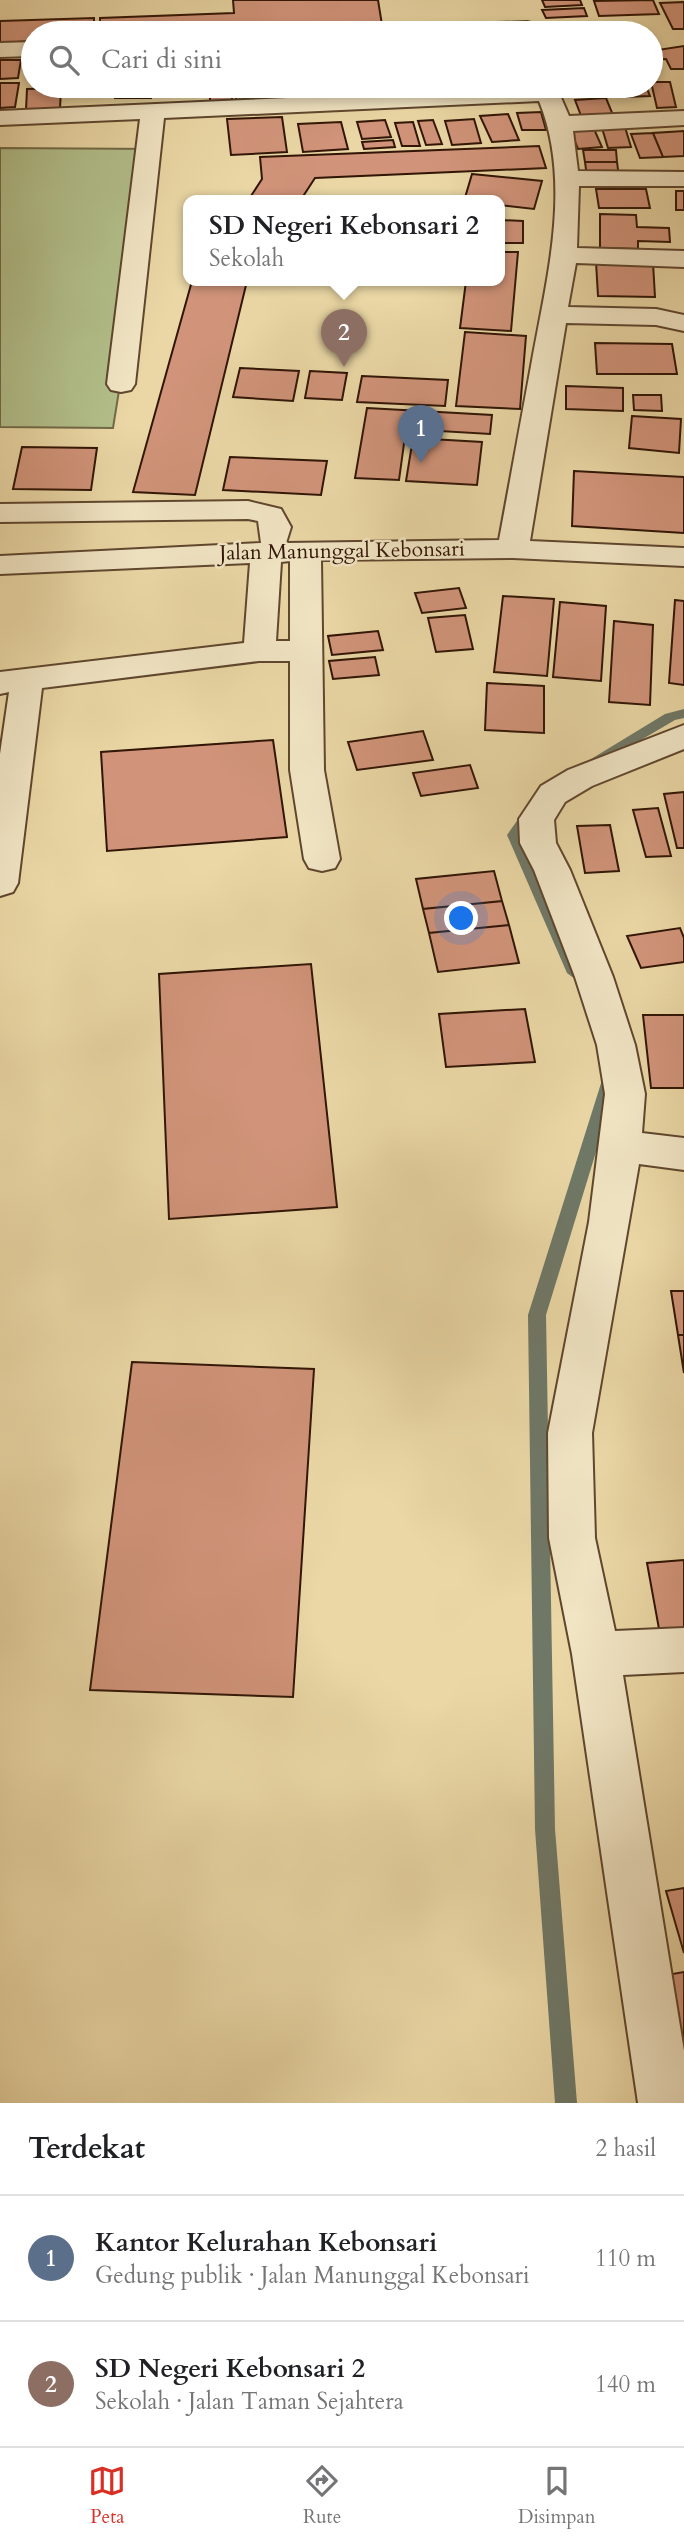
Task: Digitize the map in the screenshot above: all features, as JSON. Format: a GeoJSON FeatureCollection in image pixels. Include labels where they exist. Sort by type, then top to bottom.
{"type":"FeatureCollection","features":[{"type":"Feature","properties":{"kind":"street"},"geometry":{"type":"LineString","coordinates":[[0,50],[21,49]]}},
{"type":"Feature","properties":{"kind":"street"},"geometry":{"type":"LineString","coordinates":[[0,118],[402,98]]}},
{"type":"Feature","properties":{"kind":"street"},"geometry":{"type":"LineString","coordinates":[[513,548],[564,255],[567,178],[560,124],[549,98]]}},
{"type":"Feature","properties":{"kind":"street"},"geometry":{"type":"LineString","coordinates":[[121,384],[153,112]]}},
{"type":"Feature","properties":{"kind":"street"},"geometry":{"type":"LineString","coordinates":[[560,124],[684,118]]}},
{"type":"Feature","properties":{"kind":"street"},"geometry":{"type":"LineString","coordinates":[[567,178],[684,179]]}},
{"type":"Feature","properties":{"kind":"street"},"geometry":{"type":"LineString","coordinates":[[564,255],[684,259]]}},
{"type":"Feature","properties":{"kind":"street"},"geometry":{"type":"LineString","coordinates":[[554,314],[656,317],[684,323]]}},
{"type":"Feature","properties":{"kind":"street"},"geometry":{"type":"LineString","coordinates":[[0,513],[248,510],[270,515],[276,527],[270,545],[259,651]]}},
{"type":"Feature","properties":{"kind":"street","name":"Jalan Manunggal Kebonsari"},"geometry":{"type":"LineString","coordinates":[[0,565],[191,555],[270,545],[311,551],[513,548],[684,557]]}},
{"type":"Feature","properties":{"kind":"street"},"geometry":{"type":"LineString","coordinates":[[311,551],[304,651],[307,770],[322,859]]}},
{"type":"Feature","properties":{"kind":"street"},"geometry":{"type":"LineString","coordinates":[[0,883],[14,680],[259,651],[304,651]]}},
{"type":"Feature","properties":{"kind":"street"},"geometry":{"type":"LineString","coordinates":[[665,2103],[596,1654],[572,1538],[570,1433],[621,1146],[625,1094],[616,1045],[594,977],[552,870],[538,844],[536,820],[552,794],[580,778],[684,736]]}},
{"type":"Feature","properties":{"kind":"street"},"geometry":{"type":"LineString","coordinates":[[621,1146],[684,1154]]}},
{"type":"Feature","properties":{"kind":"street"},"geometry":{"type":"LineString","coordinates":[[596,1654],[684,1650]]}},
{"type":"Feature","properties":{"kind":"green space"},"geometry":{"type":"Polygon","coordinates":[[[0,148],[158,149],[113,428],[0,427],[0,148]]]}},
{"type":"Feature","properties":{"kind":"building"},"geometry":{"type":"Polygon","coordinates":[[[233,0],[378,0],[381,21],[100,21],[100,18],[234,13],[233,0]]]}},
{"type":"Feature","properties":{"kind":"building"},"geometry":{"type":"Polygon","coordinates":[[[542,0],[580,0],[582,5],[545,7],[542,0]]]}},
{"type":"Feature","properties":{"kind":"building"},"geometry":{"type":"Polygon","coordinates":[[[653,0],[659,14],[599,16],[594,1],[653,0]]]}},
{"type":"Feature","properties":{"kind":"building"},"geometry":{"type":"Polygon","coordinates":[[[684,2],[684,29],[673,29],[660,3],[684,2]]]}},
{"type":"Feature","properties":{"kind":"building"},"geometry":{"type":"Polygon","coordinates":[[[584,8],[587,16],[546,18],[542,10],[584,8]]]}},
{"type":"Feature","properties":{"kind":"building"},"geometry":{"type":"Polygon","coordinates":[[[94,18],[94,21],[21,21],[21,42],[0,43],[0,21],[94,18]]]}},
{"type":"Feature","properties":{"kind":"building"},"geometry":{"type":"Polygon","coordinates":[[[684,46],[684,69],[671,69],[666,59],[663,59],[663,49],[684,46]]]}},
{"type":"Feature","properties":{"kind":"building"},"geometry":{"type":"Polygon","coordinates":[[[0,60],[21,60],[18,78],[0,79],[0,60]]]}},
{"type":"Feature","properties":{"kind":"building"},"geometry":{"type":"Polygon","coordinates":[[[663,82],[670,82],[676,107],[657,108],[655,98],[663,98],[663,82]]]}},
{"type":"Feature","properties":{"kind":"building"},"geometry":{"type":"Polygon","coordinates":[[[0,83],[19,83],[15,107],[0,108],[0,83]]]}},
{"type":"Feature","properties":{"kind":"building"},"geometry":{"type":"Polygon","coordinates":[[[27,98],[61,98],[60,109],[26,110],[27,98]]]}},
{"type":"Feature","properties":{"kind":"building"},"geometry":{"type":"Polygon","coordinates":[[[210,98],[232,98],[232,101],[210,101],[210,98]]]}},
{"type":"Feature","properties":{"kind":"building"},"geometry":{"type":"Polygon","coordinates":[[[236,98],[261,98],[261,104],[236,104],[236,98]]]}},
{"type":"Feature","properties":{"kind":"building"},"geometry":{"type":"Polygon","coordinates":[[[606,98],[615,120],[583,121],[575,100],[606,98]]]}},
{"type":"Feature","properties":{"kind":"building"},"geometry":{"type":"Polygon","coordinates":[[[541,112],[546,130],[522,130],[517,113],[541,112]]]}},
{"type":"Feature","properties":{"kind":"building"},"geometry":{"type":"Polygon","coordinates":[[[508,114],[519,140],[492,142],[480,116],[508,114]]]}},
{"type":"Feature","properties":{"kind":"building"},"geometry":{"type":"Polygon","coordinates":[[[282,117],[287,152],[231,155],[227,119],[282,117]]]}},
{"type":"Feature","properties":{"kind":"building"},"geometry":{"type":"Polygon","coordinates":[[[474,119],[481,143],[452,145],[445,121],[474,119]]]}},
{"type":"Feature","properties":{"kind":"building"},"geometry":{"type":"Polygon","coordinates":[[[385,120],[391,137],[362,139],[357,122],[385,120]]]}},
{"type":"Feature","properties":{"kind":"building"},"geometry":{"type":"Polygon","coordinates":[[[433,120],[442,144],[426,145],[418,121],[433,120]]]}},
{"type":"Feature","properties":{"kind":"building"},"geometry":{"type":"Polygon","coordinates":[[[341,122],[348,149],[303,152],[298,124],[341,122]]]}},
{"type":"Feature","properties":{"kind":"building"},"geometry":{"type":"Polygon","coordinates":[[[413,122],[420,146],[402,146],[395,123],[413,122]]]}},
{"type":"Feature","properties":{"kind":"building"},"geometry":{"type":"Polygon","coordinates":[[[625,127],[631,147],[608,148],[602,128],[625,127]]]}},
{"type":"Feature","properties":{"kind":"building"},"geometry":{"type":"Polygon","coordinates":[[[594,129],[602,147],[578,149],[570,130],[594,129]]]}},
{"type":"Feature","properties":{"kind":"building"},"geometry":{"type":"Polygon","coordinates":[[[684,131],[684,156],[663,157],[653,133],[684,131]]]}},
{"type":"Feature","properties":{"kind":"building"},"geometry":{"type":"Polygon","coordinates":[[[653,133],[663,157],[640,158],[631,134],[653,133]]]}},
{"type":"Feature","properties":{"kind":"building"},"geometry":{"type":"Polygon","coordinates":[[[393,140],[395,147],[364,149],[362,142],[393,140]]]}},
{"type":"Feature","properties":{"kind":"building"},"geometry":{"type":"Polygon","coordinates":[[[539,146],[546,168],[315,178],[304,195],[252,195],[262,179],[260,157],[539,146]]]}},
{"type":"Feature","properties":{"kind":"building"},"geometry":{"type":"Polygon","coordinates":[[[583,150],[616,150],[617,162],[585,162],[583,150]]]}},
{"type":"Feature","properties":{"kind":"building"},"geometry":{"type":"Polygon","coordinates":[[[585,162],[617,162],[619,177],[587,177],[585,162]]]}},
{"type":"Feature","properties":{"kind":"building"},"geometry":{"type":"Polygon","coordinates":[[[472,174],[542,181],[534,209],[505,206],[505,195],[466,195],[472,174]]]}},
{"type":"Feature","properties":{"kind":"building"},"geometry":{"type":"Polygon","coordinates":[[[596,189],[646,189],[650,208],[599,208],[596,189]]]}},
{"type":"Feature","properties":{"kind":"building"},"geometry":{"type":"Polygon","coordinates":[[[676,191],[684,191],[684,210],[676,210],[676,191]]]}},
{"type":"Feature","properties":{"kind":"building"},"geometry":{"type":"Polygon","coordinates":[[[600,214],[636,215],[637,227],[669,228],[670,242],[638,241],[638,249],[600,248],[600,214]]]}},
{"type":"Feature","properties":{"kind":"building"},"geometry":{"type":"Polygon","coordinates":[[[505,220],[523,221],[523,243],[505,243],[505,220]]]}},
{"type":"Feature","properties":{"kind":"building"},"geometry":{"type":"Polygon","coordinates":[[[505,252],[518,252],[511,331],[460,328],[465,286],[505,286],[505,252]]]}},
{"type":"Feature","properties":{"kind":"building"},"geometry":{"type":"Polygon","coordinates":[[[596,262],[653,263],[655,297],[598,296],[596,262]]]}},
{"type":"Feature","properties":{"kind":"building"},"geometry":{"type":"Polygon","coordinates":[[[191,286],[246,286],[195,495],[133,492],[191,286]]]}},
{"type":"Feature","properties":{"kind":"building"},"geometry":{"type":"Polygon","coordinates":[[[465,332],[526,336],[520,409],[456,406],[465,332]]]}},
{"type":"Feature","properties":{"kind":"building"},"geometry":{"type":"Polygon","coordinates":[[[595,343],[672,344],[677,374],[597,374],[595,343]]]}},
{"type":"Feature","properties":{"kind":"building"},"geometry":{"type":"Polygon","coordinates":[[[240,368],[299,371],[293,401],[233,397],[240,368]]]}},
{"type":"Feature","properties":{"kind":"building"},"geometry":{"type":"Polygon","coordinates":[[[310,371],[347,373],[342,400],[305,398],[310,371]]]}},
{"type":"Feature","properties":{"kind":"building"},"geometry":{"type":"Polygon","coordinates":[[[362,376],[448,380],[445,406],[357,402],[362,376]]]}},
{"type":"Feature","properties":{"kind":"building"},"geometry":{"type":"Polygon","coordinates":[[[566,386],[623,388],[623,411],[566,409],[566,386]]]}},
{"type":"Feature","properties":{"kind":"building"},"geometry":{"type":"Polygon","coordinates":[[[633,395],[661,395],[662,411],[634,410],[633,395]]]}},
{"type":"Feature","properties":{"kind":"building"},"geometry":{"type":"Polygon","coordinates":[[[367,408],[492,415],[490,434],[406,429],[399,480],[355,478],[367,408]]]}},
{"type":"Feature","properties":{"kind":"building"},"geometry":{"type":"Polygon","coordinates":[[[632,416],[681,419],[679,453],[629,448],[632,416]]]}},
{"type":"Feature","properties":{"kind":"building"},"geometry":{"type":"Polygon","coordinates":[[[413,438],[482,442],[477,485],[406,481],[413,438]]]}},
{"type":"Feature","properties":{"kind":"building"},"geometry":{"type":"Polygon","coordinates":[[[22,447],[97,448],[91,490],[13,489],[22,447]]]}},
{"type":"Feature","properties":{"kind":"building"},"geometry":{"type":"Polygon","coordinates":[[[230,457],[327,461],[321,495],[223,490],[230,457]]]}},
{"type":"Feature","properties":{"kind":"building"},"geometry":{"type":"Polygon","coordinates":[[[574,471],[684,477],[684,533],[572,526],[574,471]]]}},
{"type":"Feature","properties":{"kind":"building"},"geometry":{"type":"Polygon","coordinates":[[[459,588],[466,608],[422,613],[415,593],[459,588]]]}},
{"type":"Feature","properties":{"kind":"building"},"geometry":{"type":"Polygon","coordinates":[[[503,596],[554,599],[547,676],[494,672],[503,596]]]}},
{"type":"Feature","properties":{"kind":"building"},"geometry":{"type":"Polygon","coordinates":[[[675,600],[684,601],[684,685],[669,683],[675,600]]]}},
{"type":"Feature","properties":{"kind":"building"},"geometry":{"type":"Polygon","coordinates":[[[560,602],[606,606],[601,681],[553,677],[560,602]]]}},
{"type":"Feature","properties":{"kind":"building"},"geometry":{"type":"Polygon","coordinates":[[[465,615],[473,649],[436,652],[428,618],[465,615]]]}},
{"type":"Feature","properties":{"kind":"building"},"geometry":{"type":"Polygon","coordinates":[[[614,621],[653,625],[650,705],[609,702],[614,621]]]}},
{"type":"Feature","properties":{"kind":"building"},"geometry":{"type":"Polygon","coordinates":[[[378,631],[383,650],[332,655],[328,636],[378,631]]]}},
{"type":"Feature","properties":{"kind":"building"},"geometry":{"type":"Polygon","coordinates":[[[375,657],[379,675],[333,679],[329,661],[375,657]]]}},
{"type":"Feature","properties":{"kind":"building"},"geometry":{"type":"Polygon","coordinates":[[[487,683],[544,686],[544,733],[485,730],[487,683]]]}},
{"type":"Feature","properties":{"kind":"building"},"geometry":{"type":"Polygon","coordinates":[[[423,731],[433,760],[357,770],[348,742],[423,731]]]}},
{"type":"Feature","properties":{"kind":"building"},"geometry":{"type":"Polygon","coordinates":[[[273,740],[287,837],[107,851],[101,752],[273,740]]]}},
{"type":"Feature","properties":{"kind":"building"},"geometry":{"type":"Polygon","coordinates":[[[470,765],[478,788],[421,796],[413,773],[470,765]]]}},
{"type":"Feature","properties":{"kind":"building"},"geometry":{"type":"Polygon","coordinates":[[[684,792],[684,848],[677,848],[664,794],[684,792]]]}},
{"type":"Feature","properties":{"kind":"building"},"geometry":{"type":"Polygon","coordinates":[[[658,808],[671,856],[646,857],[633,810],[658,808]]]}},
{"type":"Feature","properties":{"kind":"building"},"geometry":{"type":"Polygon","coordinates":[[[610,825],[619,871],[585,873],[577,826],[610,825]]]}},
{"type":"Feature","properties":{"kind":"building"},"geometry":{"type":"Polygon","coordinates":[[[494,871],[502,901],[423,909],[416,879],[494,871]]]}},
{"type":"Feature","properties":{"kind":"building"},"geometry":{"type":"Polygon","coordinates":[[[502,901],[509,925],[429,933],[423,909],[502,901]]]}},
{"type":"Feature","properties":{"kind":"building"},"geometry":{"type":"Polygon","coordinates":[[[509,925],[519,963],[438,972],[429,933],[509,925]]]}},
{"type":"Feature","properties":{"kind":"building"},"geometry":{"type":"Polygon","coordinates":[[[680,928],[684,938],[684,962],[641,968],[627,936],[680,928]]]}},
{"type":"Feature","properties":{"kind":"building"},"geometry":{"type":"Polygon","coordinates":[[[311,964],[337,1207],[169,1219],[159,974],[311,964]]]}},
{"type":"Feature","properties":{"kind":"building"},"geometry":{"type":"Polygon","coordinates":[[[525,1009],[535,1062],[446,1067],[439,1014],[525,1009]]]}},
{"type":"Feature","properties":{"kind":"building"},"geometry":{"type":"Polygon","coordinates":[[[643,1015],[684,1015],[684,1088],[651,1088],[643,1015]]]}},
{"type":"Feature","properties":{"kind":"building"},"geometry":{"type":"Polygon","coordinates":[[[671,1291],[684,1291],[684,1335],[678,1335],[671,1291]]]}},
{"type":"Feature","properties":{"kind":"building"},"geometry":{"type":"Polygon","coordinates":[[[678,1335],[684,1335],[684,1373],[678,1335]]]}},
{"type":"Feature","properties":{"kind":"building"},"geometry":{"type":"Polygon","coordinates":[[[132,1362],[314,1369],[293,1697],[90,1690],[132,1362]]]}},
{"type":"Feature","properties":{"kind":"building"},"geometry":{"type":"Polygon","coordinates":[[[684,1560],[684,1638],[661,1640],[647,1563],[684,1560]]]}},
{"type":"Feature","properties":{"kind":"building"},"geometry":{"type":"Polygon","coordinates":[[[684,1888],[684,1953],[666,1891],[684,1888]]]}},
{"type":"Feature","properties":{"kind":"building"},"geometry":{"type":"Polygon","coordinates":[[[684,1972],[684,2041],[680,2042],[661,1976],[684,1972]]]}},
{"type":"Feature","properties":{"kind":"waterway"},"geometry":{"type":"LineString","coordinates":[[585,767],[670,717],[684,713]]}},
{"type":"Feature","properties":{"kind":"waterway"},"geometry":{"type":"LineString","coordinates":[[531,811],[514,835],[575,973]]}},
{"type":"Feature","properties":{"kind":"waterway"},"geometry":{"type":"LineString","coordinates":[[566,2103],[545,1829],[537,1315],[611,1077]]}},
{"type":"Feature","properties":{"kind":"place","name":"SD Negeri Kebonsari 2"},"geometry":{"type":"Point","coordinates":[344,367]}},
{"type":"Feature","properties":{"kind":"place","name":"Kantor Kelurahan Kebonsari"},"geometry":{"type":"Point","coordinates":[421,463]}}]}
